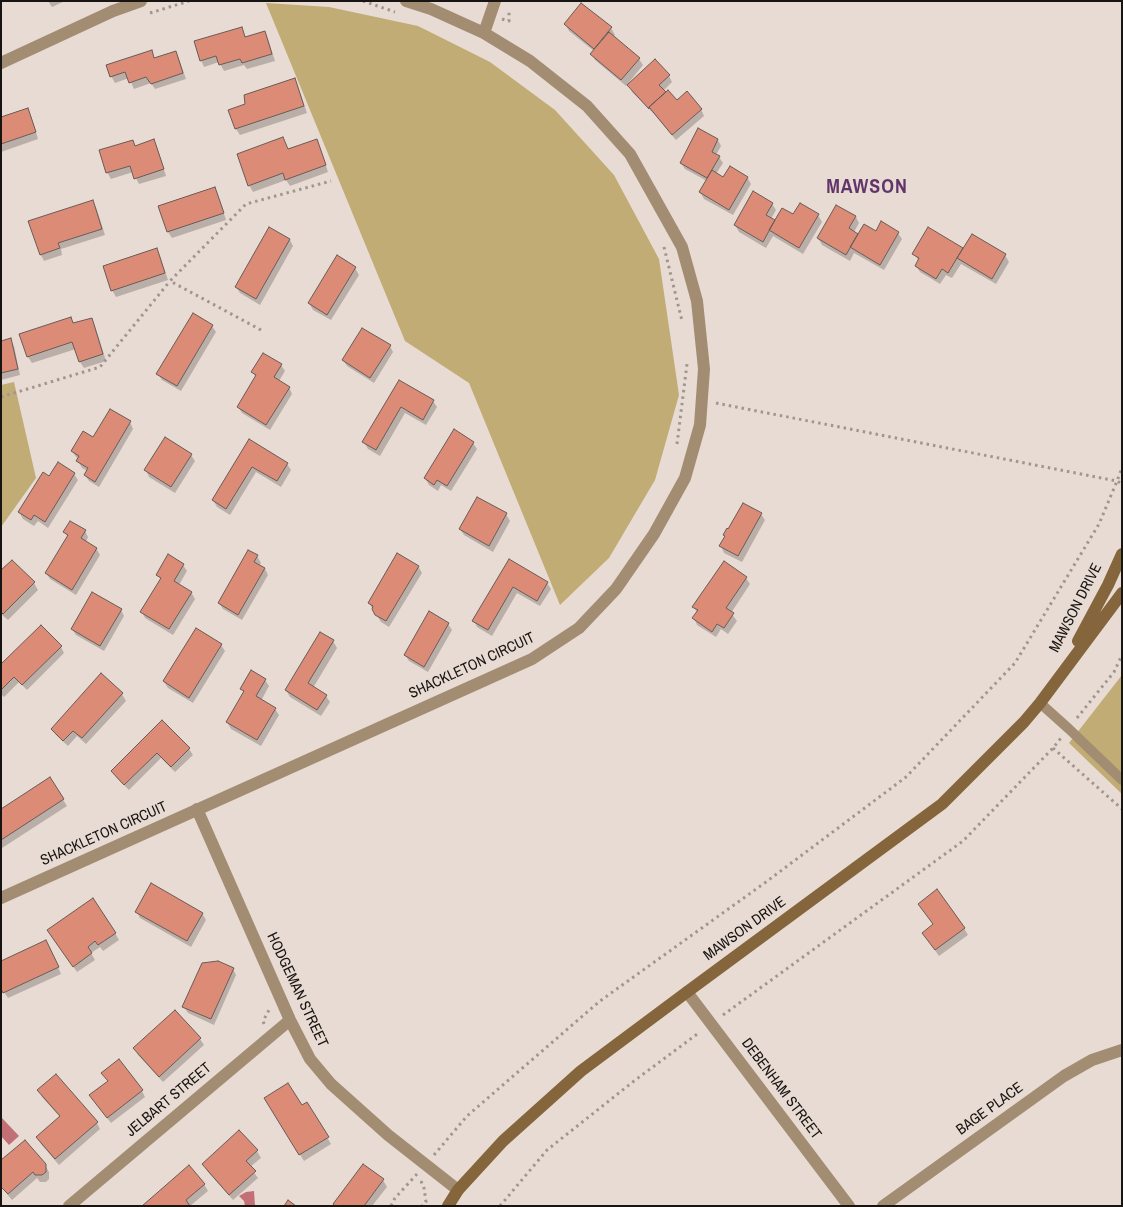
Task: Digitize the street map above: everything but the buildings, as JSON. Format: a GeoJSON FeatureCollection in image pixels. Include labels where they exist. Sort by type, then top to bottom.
{"type":"FeatureCollection","features":[{"type":"Feature","properties":{"kind":"main road","name":"MAWSON DRIVE"},"geometry":{"type":"LineString","coordinates":[[1059,676],[1108,585],[1122,554]]}},
{"type":"Feature","properties":{"kind":"main road","name":"MAWSON DRIVE"},"geometry":{"type":"LineString","coordinates":[[448,1206],[458,1190],[503,1141],[581,1071],[942,804],[1024,722],[1122,593]]}},
{"type":"Feature","properties":{"kind":"street"},"geometry":{"type":"LineString","coordinates":[[1,63],[113,11],[141,1]]}},
{"type":"Feature","properties":{"kind":"street","name":"SHACKLETON CIRCUIT"},"geometry":{"type":"LineString","coordinates":[[1,898],[532,659],[578,628],[616,589],[654,534],[686,478],[700,425],[704,368],[697,301],[682,247],[630,154],[587,106],[530,61],[484,32],[431,9],[406,1]]}},
{"type":"Feature","properties":{"kind":"street"},"geometry":{"type":"LineString","coordinates":[[484,32],[495,1]]}},
{"type":"Feature","properties":{"kind":"street","name":"HODGEMAN STREET"},"geometry":{"type":"LineString","coordinates":[[197,809],[290,1020],[310,1059],[331,1084],[388,1136],[458,1190]]}},
{"type":"Feature","properties":{"kind":"street","name":"DEBENHAM STREET"},"geometry":{"type":"LineString","coordinates":[[687,992],[849,1206]]}},
{"type":"Feature","properties":{"kind":"street","name":"JELBART STREET"},"geometry":{"type":"LineString","coordinates":[[69,1206],[290,1020]]}},
{"type":"Feature","properties":{"kind":"street","name":"BAGE PLACE"},"geometry":{"type":"LineString","coordinates":[[884,1206],[1064,1076],[1092,1060],[1122,1050]]}},
{"type":"Feature","properties":{"kind":"lane"},"geometry":{"type":"LineString","coordinates":[[1040,703],[1122,780]]}},
{"type":"Feature","properties":{"kind":"path"},"geometry":{"type":"LineString","coordinates":[[1,398],[100,367],[170,281],[246,204],[331,181]]}},
{"type":"Feature","properties":{"kind":"path"},"geometry":{"type":"LineString","coordinates":[[662,241],[684,330]]}},
{"type":"Feature","properties":{"kind":"path"},"geometry":{"type":"LineString","coordinates":[[170,281],[262,330]]}},
{"type":"Feature","properties":{"kind":"path"},"geometry":{"type":"LineString","coordinates":[[676,453],[688,357]]}},
{"type":"Feature","properties":{"kind":"path"},"geometry":{"type":"LineString","coordinates":[[702,400],[1117,481],[1122,484]]}},
{"type":"Feature","properties":{"kind":"path"},"geometry":{"type":"LineString","coordinates":[[391,1206],[395,1198],[426,1165],[467,1116],[600,1001],[766,882],[906,776],[1015,663],[1099,524],[1122,468]]}},
{"type":"Feature","properties":{"kind":"path"},"geometry":{"type":"LineString","coordinates":[[500,1206],[548,1150],[634,1081],[963,840],[1053,748],[1114,672],[1122,656]]}},
{"type":"Feature","properties":{"kind":"path"},"geometry":{"type":"LineString","coordinates":[[1053,748],[1122,809]]}},
{"type":"Feature","properties":{"kind":"shaded area"},"geometry":{"type":"Polygon","coordinates":[[[266,3],[329,7],[418,26],[490,62],[555,110],[614,175],[659,259],[679,395],[655,480],[609,558],[560,605],[469,383],[405,341],[266,3]]]}},
{"type":"Feature","properties":{"kind":"shaded area"},"geometry":{"type":"Polygon","coordinates":[[[14,382],[36,478],[1,527],[1,385],[14,382]]]}},
{"type":"Feature","properties":{"kind":"shaded area"},"geometry":{"type":"Polygon","coordinates":[[[1122,675],[1122,794],[1069,743],[1122,675]]]}},
{"type":"Feature","properties":{"kind":"shaded area"},"geometry":{"type":"Polygon","coordinates":[[[2,1118],[19,1136],[9,1145],[1,1136],[2,1118]]]}},
{"type":"Feature","properties":{"kind":"shaded area"},"geometry":{"type":"Polygon","coordinates":[[[254,1191],[255,1206],[245,1206],[244,1201],[239,1196],[246,1192],[254,1191]]]}},
{"type":"Feature","properties":{"kind":"district","name":"MAWSON"},"geometry":{"type":"Point","coordinates":[867,188]}}]}
